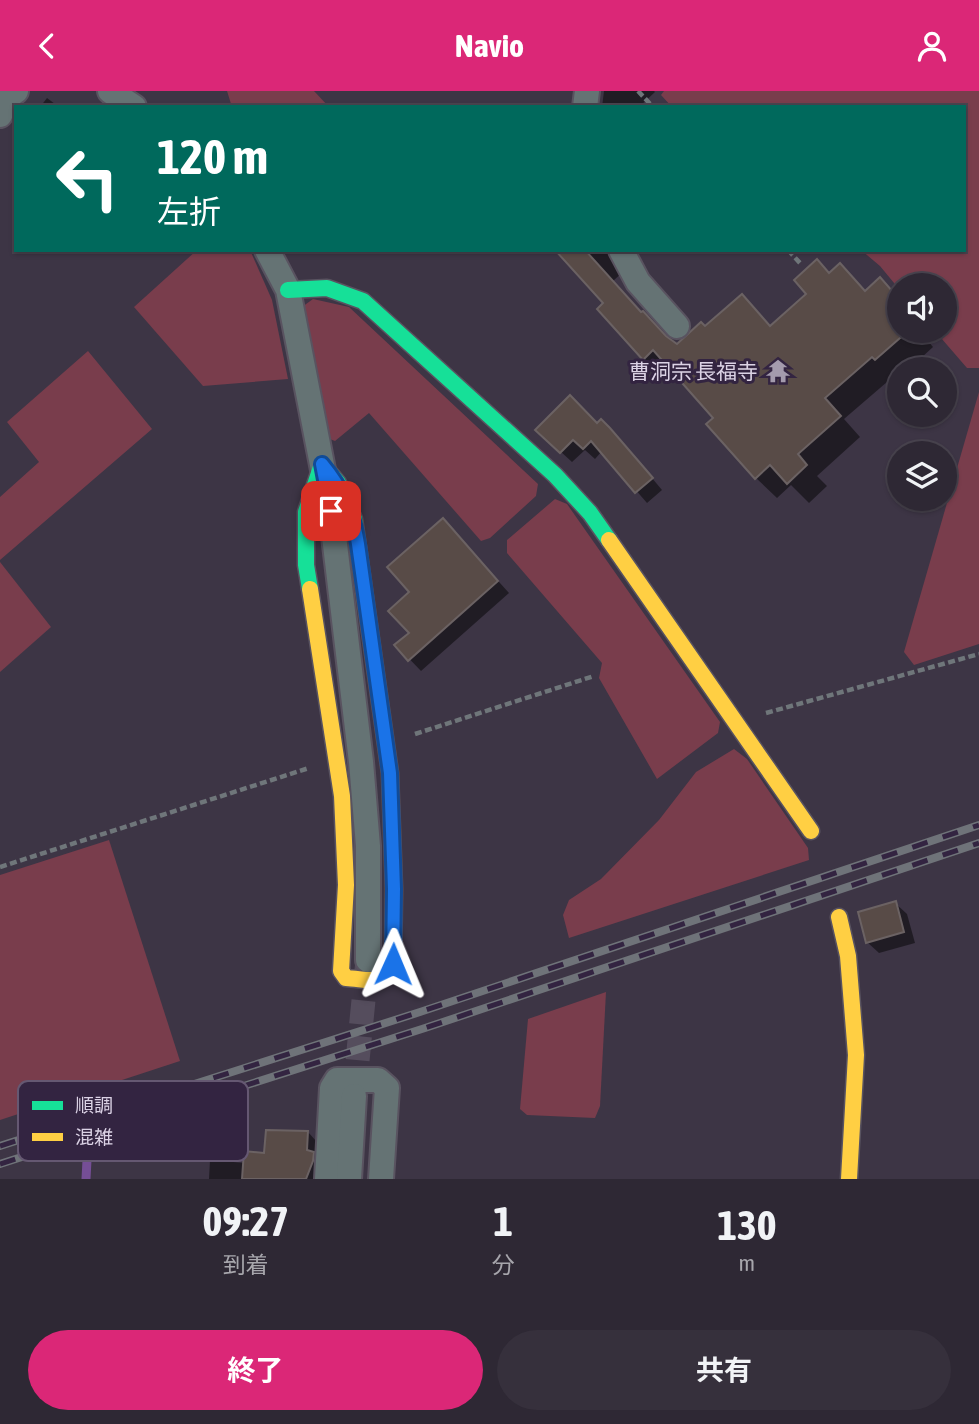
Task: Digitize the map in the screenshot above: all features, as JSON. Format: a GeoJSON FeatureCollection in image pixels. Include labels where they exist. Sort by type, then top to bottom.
{"type":"FeatureCollection","features":[{"type":"Feature","properties":{"kind":"street"},"geometry":{"type":"LineString","coordinates":[[0,115],[9,96],[16,91]]}},
{"type":"Feature","properties":{"kind":"street"},"geometry":{"type":"LineString","coordinates":[[110,91],[131,105]]}},
{"type":"Feature","properties":{"kind":"street"},"geometry":{"type":"LineString","coordinates":[[268,252],[288,290],[331,511],[361,762],[368,846],[368,960]]}},
{"type":"Feature","properties":{"kind":"street"},"geometry":{"type":"LineString","coordinates":[[622,252],[638,282],[677,326]]}},
{"type":"Feature","properties":{"kind":"street"},"geometry":{"type":"LineString","coordinates":[[288,290],[313,287],[338,289],[363,301],[555,475],[590,513],[811,831]]}},
{"type":"Feature","properties":{"kind":"street"},"geometry":{"type":"LineString","coordinates":[[322,464],[338,483],[354,519],[386,744],[394,889],[393,964],[387,976],[379,980],[346,978],[341,971],[346,885],[342,796],[306,565],[306,512],[322,464]]}},
{"type":"Feature","properties":{"kind":"street"},"geometry":{"type":"LineString","coordinates":[[839,917],[848,956],[856,1055],[849,1179]]}},
{"type":"Feature","properties":{"kind":"street"},"geometry":{"type":"LineString","coordinates":[[327,1179],[332,1088],[337,1080],[378,1080],[387,1087],[381,1179]]}},
{"type":"Feature","properties":{"kind":"street"},"geometry":{"type":"LineString","coordinates":[[349,1179],[354,1096]]}},
{"type":"Feature","properties":{"kind":"path"},"geometry":{"type":"LineString","coordinates":[[638,91],[651,105]]}},
{"type":"Feature","properties":{"kind":"path"},"geometry":{"type":"LineString","coordinates":[[790,252],[800,263]]}},
{"type":"Feature","properties":{"kind":"path"},"geometry":{"type":"LineString","coordinates":[[735,723],[979,654]]}},
{"type":"Feature","properties":{"kind":"path"},"geometry":{"type":"LineString","coordinates":[[386,744],[594,676]]}},
{"type":"Feature","properties":{"kind":"path"},"geometry":{"type":"LineString","coordinates":[[0,867],[336,758]]}},
{"type":"Feature","properties":{"kind":"shaded area"},"geometry":{"type":"Polygon","coordinates":[[[227,91],[314,91],[327,105],[231,105],[227,91]]]}},
{"type":"Feature","properties":{"kind":"shaded area"},"geometry":{"type":"Polygon","coordinates":[[[664,91],[979,91],[979,368],[967,368],[945,343],[957,343],[957,273],[887,274],[863,252],[966,252],[966,105],[670,105],[661,95],[664,91]]]}},
{"type":"Feature","properties":{"kind":"shaded area"},"geometry":{"type":"Polygon","coordinates":[[[195,252],[251,252],[272,300],[288,379],[203,386],[134,307],[195,252]]]}},
{"type":"Feature","properties":{"kind":"shaded area"},"geometry":{"type":"Polygon","coordinates":[[[313,299],[349,307],[538,484],[536,496],[490,538],[481,541],[369,413],[335,441],[327,438],[302,307],[313,299]]]}},
{"type":"Feature","properties":{"kind":"shaded area"},"geometry":{"type":"Polygon","coordinates":[[[88,351],[152,429],[0,560],[0,497],[39,462],[7,422],[88,351]]]}},
{"type":"Feature","properties":{"kind":"shaded area"},"geometry":{"type":"Polygon","coordinates":[[[979,392],[979,644],[914,665],[904,652],[945,511],[957,511],[957,468],[979,392]]]}},
{"type":"Feature","properties":{"kind":"shaded area"},"geometry":{"type":"Polygon","coordinates":[[[555,499],[567,504],[720,722],[718,733],[657,779],[599,678],[602,663],[507,553],[507,540],[555,499]]]}},
{"type":"Feature","properties":{"kind":"shaded area"},"geometry":{"type":"Polygon","coordinates":[[[0,562],[51,627],[0,672],[0,562]]]}},
{"type":"Feature","properties":{"kind":"shaded area"},"geometry":{"type":"Polygon","coordinates":[[[734,749],[747,759],[808,848],[809,860],[569,938],[563,915],[569,900],[601,879],[659,820],[696,772],[734,749]]]}},
{"type":"Feature","properties":{"kind":"shaded area"},"geometry":{"type":"Polygon","coordinates":[[[109,840],[180,1061],[119,1081],[18,1081],[18,1114],[0,1120],[0,875],[109,840]]]}},
{"type":"Feature","properties":{"kind":"shaded area"},"geometry":{"type":"Polygon","coordinates":[[[606,992],[600,1106],[595,1118],[527,1115],[520,1109],[528,1019],[606,992]]]}},
{"type":"Feature","properties":{"kind":"building","name":"曹洞宗 長福寺"},"geometry":{"type":"Polygon","coordinates":[[[557,252],[587,252],[641,312],[677,344],[701,322],[705,326],[742,294],[770,326],[806,294],[794,280],[817,259],[829,273],[840,263],[865,291],[880,277],[887,285],[887,343],[894,343],[875,360],[872,357],[825,398],[841,416],[798,454],[807,465],[787,484],[770,465],[755,479],[706,424],[713,418],[653,350],[643,360],[597,309],[603,303],[557,252]]]}},
{"type":"Feature","properties":{"kind":"building"},"geometry":{"type":"Polygon","coordinates":[[[570,395],[597,423],[601,419],[610,428],[653,478],[635,493],[591,441],[583,449],[573,440],[560,453],[535,430],[570,395]]]}},
{"type":"Feature","properties":{"kind":"building"},"geometry":{"type":"Polygon","coordinates":[[[443,518],[498,581],[408,661],[394,645],[409,633],[388,611],[409,592],[387,567],[443,518]]]}},
{"type":"Feature","properties":{"kind":"building"},"geometry":{"type":"Polygon","coordinates":[[[896,901],[904,932],[866,943],[858,912],[896,901]]]}},
{"type":"Feature","properties":{"kind":"building"},"geometry":{"type":"Polygon","coordinates":[[[266,1130],[308,1131],[307,1150],[314,1152],[306,1179],[242,1179],[243,1161],[248,1161],[248,1151],[264,1153],[266,1130]]]}},
{"type":"Feature","properties":{"kind":"waterway"},"geometry":{"type":"LineString","coordinates":[[86,1179],[87,1161]]}},
{"type":"Feature","properties":{"kind":"tunnel"},"geometry":{"type":"LineString","coordinates":[[354,1096],[367,965]]}},
{"type":"Feature","properties":{"kind":"railway"},"geometry":{"type":"LineString","coordinates":[[204,1081],[420,1012],[979,825]]}},
{"type":"Feature","properties":{"kind":"railway"},"geometry":{"type":"LineString","coordinates":[[248,1085],[979,843]]}},
{"type":"Feature","properties":{"kind":"railway"},"geometry":{"type":"LineString","coordinates":[[0,1146],[18,1140]]}},
{"type":"Feature","properties":{"kind":"railway"},"geometry":{"type":"LineString","coordinates":[[0,1164],[18,1158]]}},
{"type":"Feature","properties":{"kind":"traffic: fast"},"geometry":{"type":"LineString","coordinates":[[288,290],[327,288],[363,301],[555,475],[590,513],[609,540]]}},
{"type":"Feature","properties":{"kind":"traffic: fast"},"geometry":{"type":"LineString","coordinates":[[322,464],[338,483],[354,519],[390,773],[394,889],[393,965]]}},
{"type":"Feature","properties":{"kind":"traffic: fast"},"geometry":{"type":"LineString","coordinates":[[310,589],[306,565],[306,512],[322,464]]}},
{"type":"Feature","properties":{"kind":"traffic: slow"},"geometry":{"type":"LineString","coordinates":[[609,540],[811,831]]}},
{"type":"Feature","properties":{"kind":"traffic: slow"},"geometry":{"type":"LineString","coordinates":[[310,589],[342,796],[346,885],[341,971],[346,978],[374,980],[384,976],[393,965]]}},
{"type":"Feature","properties":{"kind":"traffic: slow"},"geometry":{"type":"LineString","coordinates":[[839,917],[848,956],[856,1055],[849,1179]]}},
{"type":"Feature","properties":{"kind":"place","name":"曹洞宗 長福寺"},"geometry":{"type":"Point","coordinates":[778,371]}},
{"type":"Feature","properties":{"kind":"route"},"geometry":{"type":"LineString","coordinates":[[331,511],[322,464],[338,483],[354,519],[358,544],[390,773],[394,889],[393,964]]}}]}
